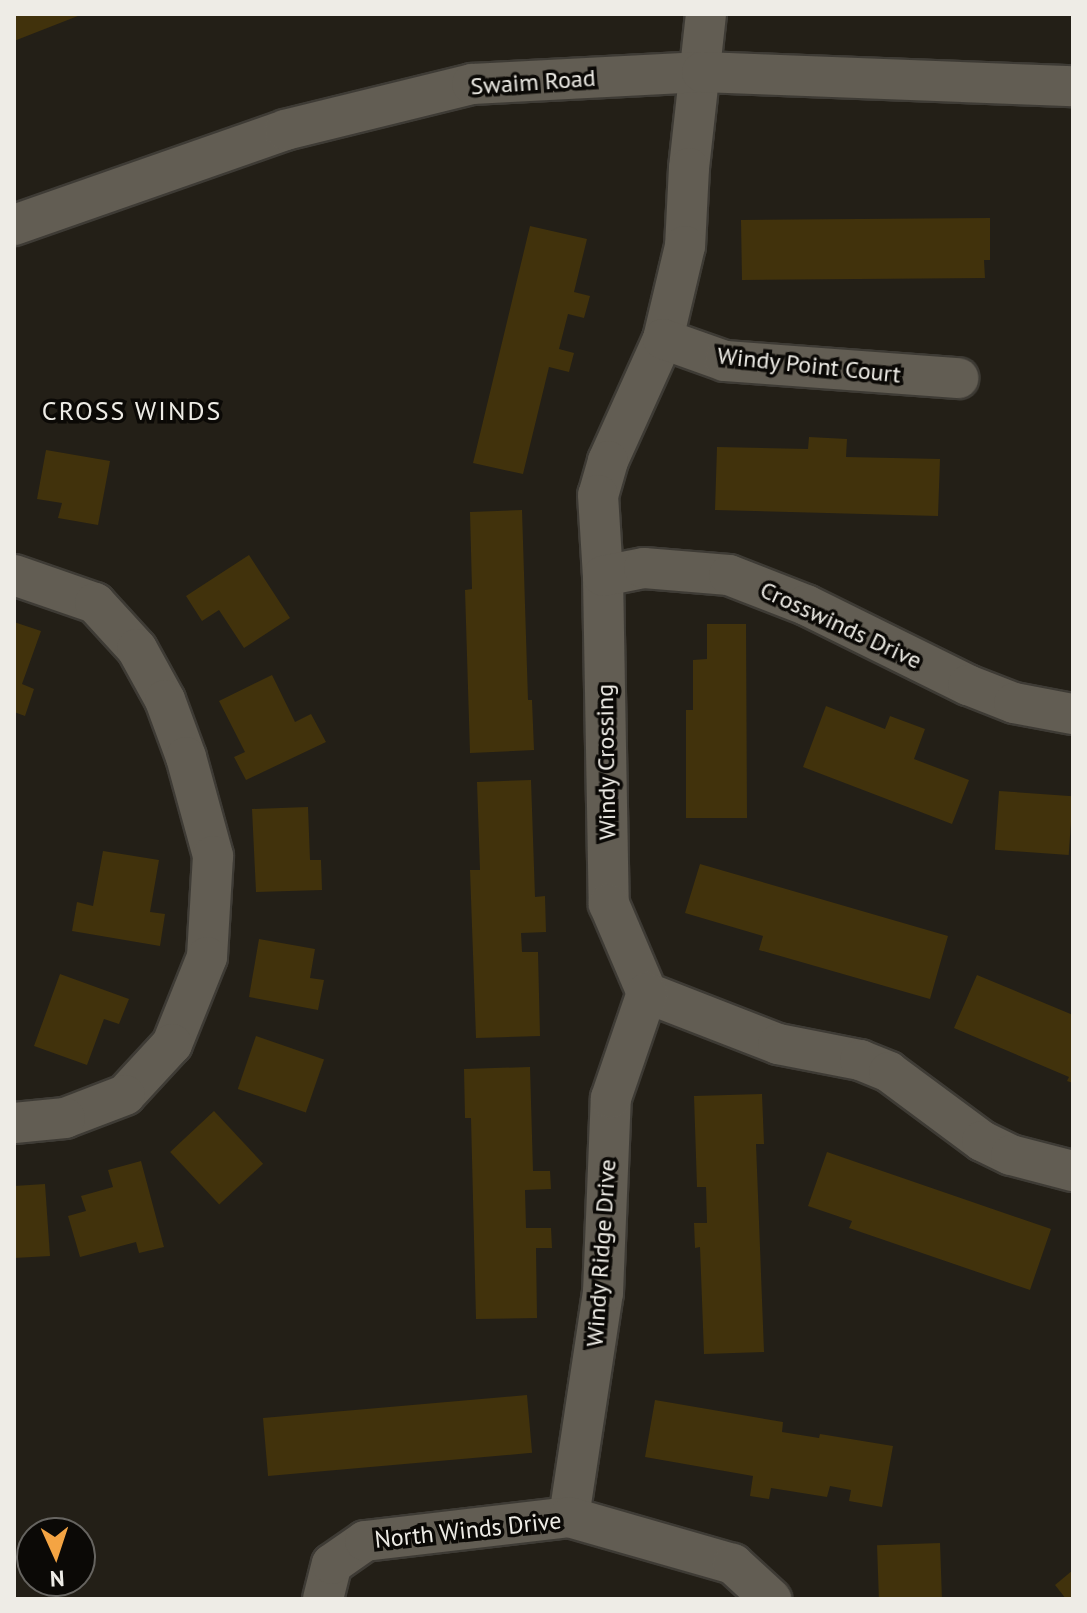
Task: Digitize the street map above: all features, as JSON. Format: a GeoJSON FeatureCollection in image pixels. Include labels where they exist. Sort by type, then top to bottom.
{"type":"FeatureCollection","features":[{"type":"Feature","properties":{"kind":"street","name":"Windy Crossing"},"geometry":{"type":"LineString","coordinates":[[647,993],[609,904],[603,576],[598,495],[608,461],[663,339],[685,246],[689,168],[706,14]]}},
{"type":"Feature","properties":{"kind":"street","name":"Swaim Road"},"geometry":{"type":"LineString","coordinates":[[14,225],[285,130],[472,84],[702,72],[1073,86]]}},
{"type":"Feature","properties":{"kind":"street","name":"Windy Point Court"},"geometry":{"type":"LineString","coordinates":[[663,339],[725,361],[958,378]]}},
{"type":"Feature","properties":{"kind":"street","name":"Crosswinds Drive"},"geometry":{"type":"LineString","coordinates":[[603,576],[644,568],[729,575],[806,605],[968,685],[1014,703],[1073,714]]}},
{"type":"Feature","properties":{"kind":"street"},"geometry":{"type":"LineString","coordinates":[[14,575],[95,603],[137,649],[165,700],[213,856],[207,957],[172,1044],[125,1095],[65,1118],[14,1123]]}},
{"type":"Feature","properties":{"kind":"street"},"geometry":{"type":"LineString","coordinates":[[647,993],[778,1044],[860,1060],[889,1072],[982,1141],[1011,1155],[1073,1171]]}},
{"type":"Feature","properties":{"kind":"street","name":"Windy Ridge Drive"},"geometry":{"type":"LineString","coordinates":[[569,1517],[603,1293],[611,1098],[647,993]]}},
{"type":"Feature","properties":{"kind":"street","name":"North Winds Drive"},"geometry":{"type":"LineString","coordinates":[[323,1599],[332,1564],[365,1541],[569,1517],[733,1564],[771,1599]]}},
{"type":"Feature","properties":{"kind":"building"},"geometry":{"type":"Polygon","coordinates":[[[14,14],[83,14],[14,41],[14,14]]]}},
{"type":"Feature","properties":{"kind":"building"},"geometry":{"type":"Polygon","coordinates":[[[990,218],[990,260],[984,260],[985,278],[742,280],[741,220],[990,218]]]}},
{"type":"Feature","properties":{"kind":"building"},"geometry":{"type":"Polygon","coordinates":[[[530,226],[587,239],[574,292],[590,296],[584,318],[568,314],[559,349],[574,353],[569,372],[549,367],[523,474],[473,463],[530,226]]]}},
{"type":"Feature","properties":{"kind":"building"},"geometry":{"type":"Polygon","coordinates":[[[809,437],[847,439],[846,457],[940,459],[938,516],[715,510],[717,447],[808,449],[809,437]]]}},
{"type":"Feature","properties":{"kind":"building"},"geometry":{"type":"Polygon","coordinates":[[[46,450],[110,461],[98,525],[58,518],[62,503],[37,499],[46,450]]]}},
{"type":"Feature","properties":{"kind":"building"},"geometry":{"type":"Polygon","coordinates":[[[522,510],[528,700],[532,700],[534,750],[470,753],[465,590],[472,589],[470,512],[522,510]]]}},
{"type":"Feature","properties":{"kind":"building"},"geometry":{"type":"Polygon","coordinates":[[[249,555],[290,618],[244,648],[219,610],[202,621],[186,596],[249,555]]]}},
{"type":"Feature","properties":{"kind":"building"},"geometry":{"type":"Polygon","coordinates":[[[14,622],[41,631],[22,684],[34,689],[25,716],[14,712],[14,622]]]}},
{"type":"Feature","properties":{"kind":"building"},"geometry":{"type":"Polygon","coordinates":[[[707,624],[746,624],[747,818],[686,818],[686,710],[693,710],[693,660],[707,659],[707,624]]]}},
{"type":"Feature","properties":{"kind":"building"},"geometry":{"type":"Polygon","coordinates":[[[272,675],[295,722],[311,714],[326,742],[246,780],[234,757],[245,752],[219,701],[272,675]]]}},
{"type":"Feature","properties":{"kind":"building"},"geometry":{"type":"Polygon","coordinates":[[[826,706],[885,729],[890,716],[925,729],[914,759],[969,780],[952,824],[803,767],[826,706]]]}},
{"type":"Feature","properties":{"kind":"building"},"geometry":{"type":"Polygon","coordinates":[[[531,780],[535,897],[545,896],[546,932],[521,933],[522,952],[538,952],[540,1036],[476,1038],[470,870],[480,870],[477,782],[531,780]]]}},
{"type":"Feature","properties":{"kind":"building"},"geometry":{"type":"Polygon","coordinates":[[[999,791],[1073,796],[1069,855],[995,850],[999,791]]]}},
{"type":"Feature","properties":{"kind":"building"},"geometry":{"type":"Polygon","coordinates":[[[308,807],[310,860],[321,860],[322,890],[256,892],[252,809],[308,807]]]}},
{"type":"Feature","properties":{"kind":"building"},"geometry":{"type":"Polygon","coordinates":[[[103,851],[159,860],[150,912],[165,914],[160,946],[72,931],[77,902],[93,906],[103,851]]]}},
{"type":"Feature","properties":{"kind":"building"},"geometry":{"type":"Polygon","coordinates":[[[700,864],[948,936],[930,999],[759,950],[763,936],[685,913],[700,864]]]}},
{"type":"Feature","properties":{"kind":"building"},"geometry":{"type":"Polygon","coordinates":[[[259,939],[315,949],[310,978],[324,980],[318,1010],[249,997],[259,939]]]}},
{"type":"Feature","properties":{"kind":"building"},"geometry":{"type":"Polygon","coordinates":[[[60,974],[129,999],[119,1024],[104,1019],[87,1065],[34,1046],[60,974]]]}},
{"type":"Feature","properties":{"kind":"building"},"geometry":{"type":"Polygon","coordinates":[[[977,975],[1073,1015],[1073,1083],[1067,1081],[1069,1077],[954,1028],[977,975]]]}},
{"type":"Feature","properties":{"kind":"building"},"geometry":{"type":"Polygon","coordinates":[[[256,1036],[324,1059],[306,1112],[238,1089],[256,1036]]]}},
{"type":"Feature","properties":{"kind":"building"},"geometry":{"type":"Polygon","coordinates":[[[530,1067],[533,1171],[550,1171],[551,1189],[525,1190],[526,1228],[551,1228],[552,1248],[536,1248],[537,1318],[476,1319],[471,1118],[465,1118],[464,1069],[530,1067]]]}},
{"type":"Feature","properties":{"kind":"building"},"geometry":{"type":"Polygon","coordinates":[[[762,1094],[764,1144],[756,1144],[764,1352],[704,1354],[700,1247],[695,1248],[694,1223],[707,1223],[706,1187],[697,1187],[694,1096],[762,1094]]]}},
{"type":"Feature","properties":{"kind":"building"},"geometry":{"type":"Polygon","coordinates":[[[214,1111],[263,1164],[219,1205],[170,1152],[214,1111]]]}},
{"type":"Feature","properties":{"kind":"building"},"geometry":{"type":"Polygon","coordinates":[[[827,1152],[1051,1229],[1030,1290],[849,1228],[852,1221],[808,1206],[827,1152]]]}},
{"type":"Feature","properties":{"kind":"building"},"geometry":{"type":"Polygon","coordinates":[[[141,1161],[164,1247],[139,1253],[136,1242],[80,1257],[68,1216],[86,1211],[81,1196],[113,1187],[108,1170],[141,1161]]]}},
{"type":"Feature","properties":{"kind":"building"},"geometry":{"type":"Polygon","coordinates":[[[45,1184],[50,1256],[14,1258],[14,1186],[45,1184]]]}},
{"type":"Feature","properties":{"kind":"building"},"geometry":{"type":"Polygon","coordinates":[[[527,1395],[532,1453],[268,1476],[263,1418],[527,1395]]]}},
{"type":"Feature","properties":{"kind":"building"},"geometry":{"type":"Polygon","coordinates":[[[655,1400],[783,1422],[782,1432],[819,1438],[820,1434],[893,1446],[882,1507],[849,1501],[851,1490],[830,1486],[827,1497],[771,1488],[769,1499],[750,1496],[753,1476],[645,1457],[655,1400]]]}},
{"type":"Feature","properties":{"kind":"building"},"geometry":{"type":"Polygon","coordinates":[[[940,1543],[942,1599],[879,1599],[877,1545],[940,1543]]]}},
{"type":"Feature","properties":{"kind":"building"},"geometry":{"type":"Polygon","coordinates":[[[1073,1570],[1073,1599],[1066,1599],[1055,1585],[1073,1570]]]}},
{"type":"Feature","properties":{"kind":"district","name":"CROSS WINDS"},"geometry":{"type":"Point","coordinates":[132,411]}}]}
